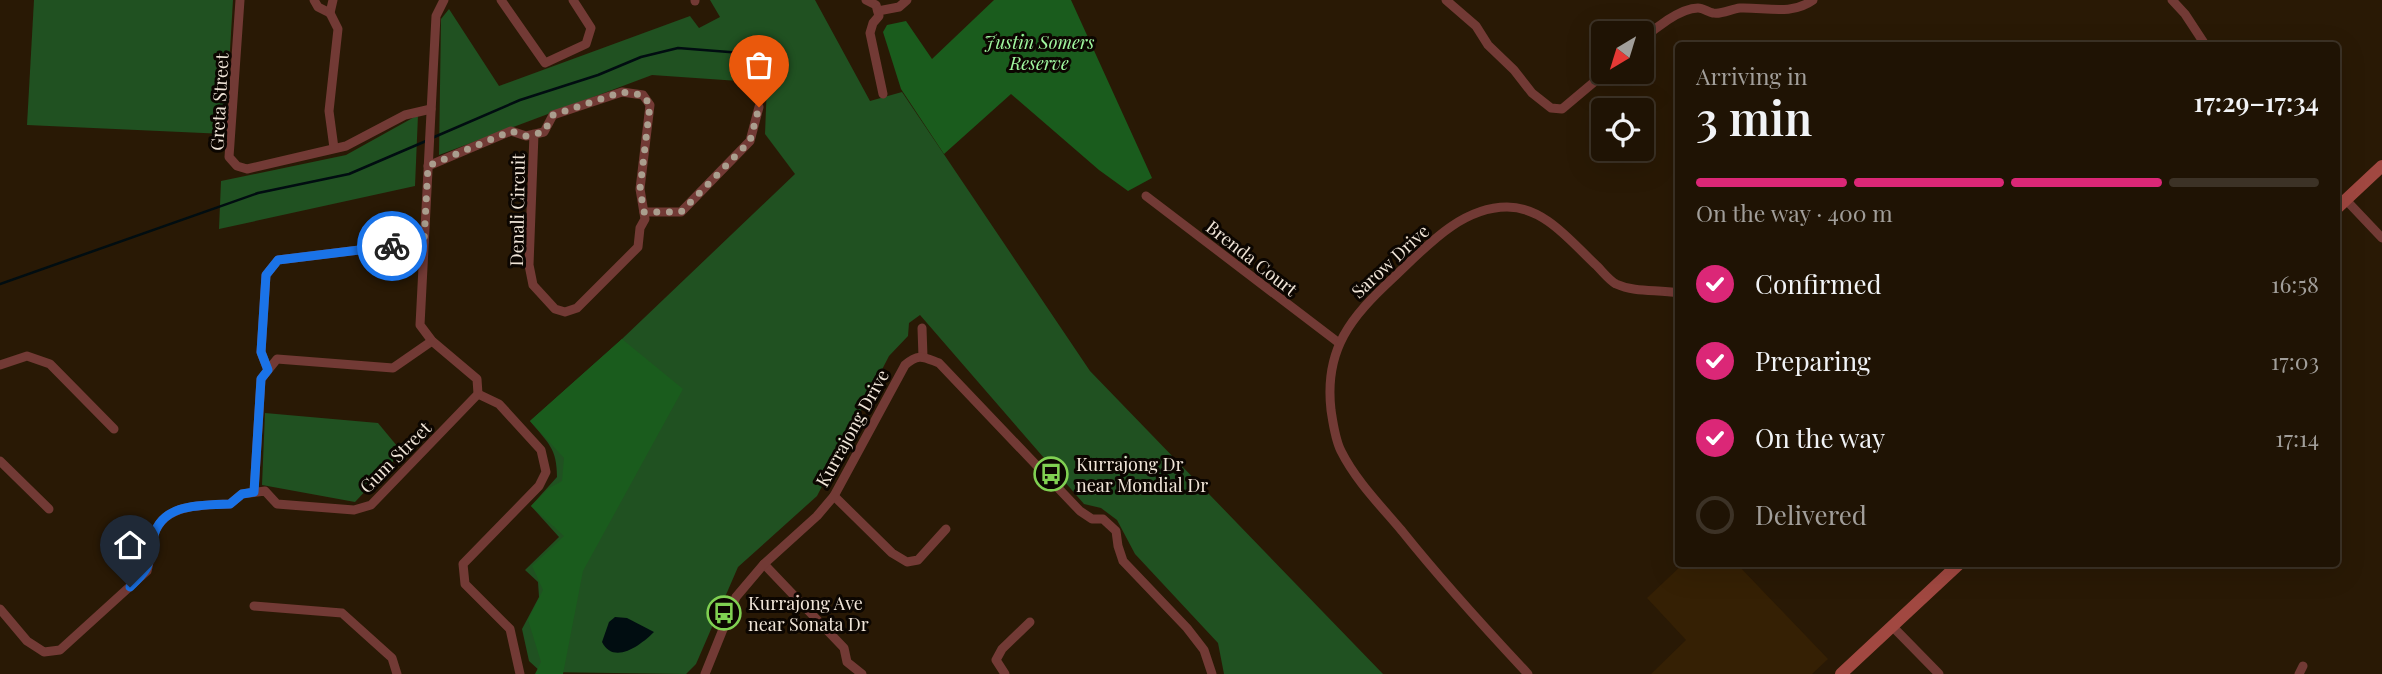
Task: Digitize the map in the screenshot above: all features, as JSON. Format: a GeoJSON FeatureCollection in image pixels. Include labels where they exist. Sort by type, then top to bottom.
{"type":"FeatureCollection","features":[{"type":"Feature","properties":{"kind":"street","name":"Greta Street"},"geometry":{"type":"LineString","coordinates":[[240,0],[229,157],[237,166],[247,169],[346,146],[405,115],[431,109]]}},
{"type":"Feature","properties":{"kind":"street"},"geometry":{"type":"LineString","coordinates":[[314,0],[318,7],[330,13],[338,29],[329,111],[334,148]]}},
{"type":"Feature","properties":{"kind":"street"},"geometry":{"type":"LineString","coordinates":[[330,13],[333,0]]}},
{"type":"Feature","properties":{"kind":"street"},"geometry":{"type":"LineString","coordinates":[[444,0],[436,16],[420,325],[432,341],[477,379],[478,394],[499,404],[541,450],[545,472],[539,486],[463,564],[465,584],[510,629],[520,674]]}},
{"type":"Feature","properties":{"kind":"street"},"geometry":{"type":"LineString","coordinates":[[501,0],[545,63],[586,44],[592,29],[573,0]]}},
{"type":"Feature","properties":{"kind":"street"},"geometry":{"type":"LineString","coordinates":[[866,0],[876,5],[880,16],[873,23],[870,33],[883,94]]}},
{"type":"Feature","properties":{"kind":"street"},"geometry":{"type":"LineString","coordinates":[[878,11],[899,6],[906,0]]}},
{"type":"Feature","properties":{"kind":"street"},"geometry":{"type":"LineString","coordinates":[[1446,0],[1476,26],[1488,46],[1514,70],[1532,93],[1551,108],[1562,109],[1592,84]]}},
{"type":"Feature","properties":{"kind":"street"},"geometry":{"type":"LineString","coordinates":[[1654,29],[1681,13],[1698,8],[1715,14],[1738,8],[1772,10],[1803,7],[1813,0]]}},
{"type":"Feature","properties":{"kind":"street"},"geometry":{"type":"LineString","coordinates":[[2172,0],[2203,42]]}},
{"type":"Feature","properties":{"kind":"street","name":"Denali Circuit"},"geometry":{"type":"LineString","coordinates":[[428,166],[511,131],[526,136],[534,134],[544,132],[553,115],[622,92],[643,95],[650,105],[640,189],[645,219],[640,228],[638,247],[577,308],[565,312],[555,309],[533,285],[529,265],[534,134]]}},
{"type":"Feature","properties":{"kind":"street"},"geometry":{"type":"LineString","coordinates":[[644,212],[681,212],[750,141],[759,107]]}},
{"type":"Feature","properties":{"kind":"street"},"geometry":{"type":"LineString","coordinates":[[2340,205],[2382,166]]}},
{"type":"Feature","properties":{"kind":"street","name":"Brenda Court"},"geometry":{"type":"LineString","coordinates":[[1146,197],[1339,343]]}},
{"type":"Feature","properties":{"kind":"street"},"geometry":{"type":"LineString","coordinates":[[2346,200],[2382,238]]}},
{"type":"Feature","properties":{"kind":"street","name":"Sarow Drive"},"geometry":{"type":"LineString","coordinates":[[1528,674],[1448,589],[1356,474],[1340,449],[1329,394],[1332,366],[1339,343],[1350,322],[1367,301],[1421,252],[1446,230],[1488,208],[1523,208],[1543,217],[1615,283],[1639,291],[1659,289],[1675,292]]}},
{"type":"Feature","properties":{"kind":"street"},"geometry":{"type":"LineString","coordinates":[[268,370],[261,352],[266,275],[278,260],[424,242]]}},
{"type":"Feature","properties":{"kind":"street"},"geometry":{"type":"LineString","coordinates":[[922,328],[923,357],[939,363],[1080,511],[1092,519],[1103,519],[1116,531],[1123,561],[1187,628],[1204,650],[1212,674]]}},
{"type":"Feature","properties":{"kind":"street"},"geometry":{"type":"LineString","coordinates":[[0,609],[27,641],[44,652],[60,650],[147,571],[153,538],[160,523],[172,512],[199,505],[230,504],[242,494],[254,492],[261,379],[277,359],[393,368],[432,341]]}},
{"type":"Feature","properties":{"kind":"street"},"geometry":{"type":"LineString","coordinates":[[0,365],[27,356],[50,363],[114,429]]}},
{"type":"Feature","properties":{"kind":"street","name":"Kurrajong Drive"},"geometry":{"type":"LineString","coordinates":[[710,672],[736,597],[764,565],[817,516],[834,496],[905,365],[914,357],[923,357]]}},
{"type":"Feature","properties":{"kind":"street","name":"Gum Street"},"geometry":{"type":"LineString","coordinates":[[254,492],[265,491],[277,504],[354,510],[371,505],[478,394]]}},
{"type":"Feature","properties":{"kind":"street"},"geometry":{"type":"LineString","coordinates":[[0,461],[49,509]]}},
{"type":"Feature","properties":{"kind":"street"},"geometry":{"type":"LineString","coordinates":[[834,496],[892,553],[907,562],[918,559],[946,529]]}},
{"type":"Feature","properties":{"kind":"street"},"geometry":{"type":"LineString","coordinates":[[764,565],[844,648],[847,662],[862,674]]}},
{"type":"Feature","properties":{"kind":"street"},"geometry":{"type":"LineString","coordinates":[[1841,674],[1956,567]]}},
{"type":"Feature","properties":{"kind":"street"},"geometry":{"type":"LineString","coordinates":[[254,606],[342,613],[392,658],[397,674]]}},
{"type":"Feature","properties":{"kind":"street"},"geometry":{"type":"LineString","coordinates":[[1005,674],[996,660],[1002,649],[1030,622]]}},
{"type":"Feature","properties":{"kind":"street"},"geometry":{"type":"LineString","coordinates":[[1892,626],[1940,674]]}},
{"type":"Feature","properties":{"kind":"shaded area"},"geometry":{"type":"Polygon","coordinates":[[[1680,567],[1740,567],[1828,659],[1812,674],[1651,674],[1686,640],[1647,598],[1680,567]]]}},
{"type":"Feature","properties":{"kind":"shaded area"},"geometry":{"type":"Polygon","coordinates":[[[615,617],[627,618],[654,632],[635,647],[621,653],[614,652],[607,649],[602,642],[609,622],[615,617]]]}},
{"type":"Feature","properties":{"kind":"green space"},"geometry":{"type":"Polygon","coordinates":[[[34,0],[233,0],[225,134],[27,125],[34,0]]]}},
{"type":"Feature","properties":{"kind":"green space"},"geometry":{"type":"Polygon","coordinates":[[[710,0],[815,0],[870,101],[902,92],[1090,371],[1383,674],[1224,674],[1218,643],[1135,554],[1117,520],[1101,508],[1084,504],[920,315],[909,323],[908,336],[889,356],[817,496],[738,567],[696,664],[686,674],[541,672],[529,661],[522,629],[539,597],[538,582],[525,570],[559,537],[531,506],[557,477],[557,467],[553,452],[530,421],[622,339],[795,174],[765,134],[767,83],[652,75],[439,155],[441,19],[449,9],[499,86],[690,16],[699,28],[720,17],[710,0]]]}},
{"type":"Feature","properties":{"kind":"green space","name":"Justin Somers Reserve"},"geometry":{"type":"Polygon","coordinates":[[[994,0],[1071,0],[1152,178],[1128,191],[1099,170],[1011,94],[944,154],[901,89],[883,32],[887,25],[906,21],[932,59],[994,0]]]}},
{"type":"Feature","properties":{"kind":"green space"},"geometry":{"type":"Polygon","coordinates":[[[418,115],[415,186],[219,229],[221,181],[346,155],[418,115]]]}},
{"type":"Feature","properties":{"kind":"green space"},"geometry":{"type":"Polygon","coordinates":[[[622,339],[683,389],[583,571],[563,674],[535,674],[541,662],[528,620],[543,590],[532,566],[564,536],[531,506],[549,488],[562,481],[564,458],[530,421],[622,339]]]}},
{"type":"Feature","properties":{"kind":"green space"},"geometry":{"type":"Polygon","coordinates":[[[265,413],[378,423],[402,452],[355,502],[262,485],[265,413]]]}},
{"type":"Feature","properties":{"kind":"waterway"},"geometry":{"type":"LineString","coordinates":[[432,138],[520,100],[598,75],[641,57],[678,48],[766,55]]}},
{"type":"Feature","properties":{"kind":"waterway"},"geometry":{"type":"LineString","coordinates":[[0,284],[258,193],[349,174],[426,141]]}},
{"type":"Feature","properties":{"kind":"way so far"},"geometry":{"type":"LineString","coordinates":[[392,246],[424,242],[428,166],[511,131],[526,136],[544,132],[553,115],[622,92],[643,95],[650,105],[640,189],[644,212],[681,212],[750,141],[759,107]]}},
{"type":"Feature","properties":{"kind":"place","name":"Kurrajong Dr near Mondial Dr"},"geometry":{"type":"Point","coordinates":[1051,474]}},
{"type":"Feature","properties":{"kind":"place","name":"Kurrajong Ave near Sonata Dr"},"geometry":{"type":"Point","coordinates":[724,613]}},
{"type":"Feature","properties":{"kind":"route"},"geometry":{"type":"LineString","coordinates":[[130,587],[147,571],[153,538],[160,523],[172,512],[199,505],[230,504],[242,494],[254,492],[261,379],[268,370],[261,352],[266,275],[278,260],[392,246]]}}]}
